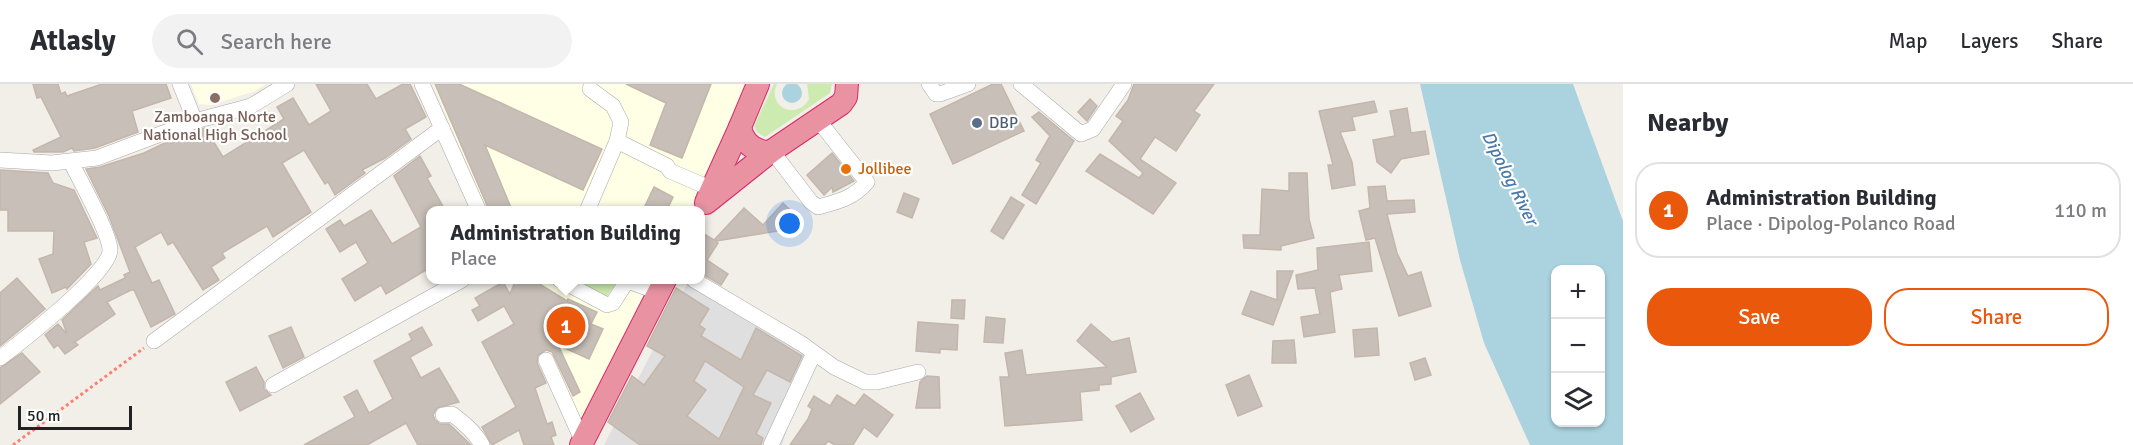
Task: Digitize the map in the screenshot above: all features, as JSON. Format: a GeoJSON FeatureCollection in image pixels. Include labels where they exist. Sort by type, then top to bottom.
{"type":"FeatureCollection","features":[{"type":"Feature","properties":{"kind":"highway"},"geometry":{"type":"LineString","coordinates":[[709,196],[758,84]]}},
{"type":"Feature","properties":{"kind":"highway"},"geometry":{"type":"LineString","coordinates":[[709,196],[841,104],[846,97],[847,84]]}},
{"type":"Feature","properties":{"kind":"highway"},"geometry":{"type":"LineString","coordinates":[[740,127],[746,143],[755,149],[771,152]]}},
{"type":"Feature","properties":{"kind":"highway"},"geometry":{"type":"LineString","coordinates":[[582,444],[662,286]]}},
{"type":"Feature","properties":{"kind":"street"},"geometry":{"type":"LineString","coordinates":[[180,84],[195,122]]}},
{"type":"Feature","properties":{"kind":"street"},"geometry":{"type":"LineString","coordinates":[[0,160],[71,162],[97,158],[195,122],[251,106],[286,84]]}},
{"type":"Feature","properties":{"kind":"street"},"geometry":{"type":"LineString","coordinates":[[422,84],[477,206]]}},
{"type":"Feature","properties":{"kind":"street"},"geometry":{"type":"LineString","coordinates":[[929,84],[936,94],[968,84]]}},
{"type":"Feature","properties":{"kind":"street"},"geometry":{"type":"LineString","coordinates":[[1021,84],[1081,134],[1093,129],[1124,84]]}},
{"type":"Feature","properties":{"kind":"street"},"geometry":{"type":"LineString","coordinates":[[589,206],[617,141],[621,122],[613,106],[590,89]]}},
{"type":"Feature","properties":{"kind":"street"},"geometry":{"type":"LineString","coordinates":[[771,152],[818,207],[848,198],[867,182],[818,120]]}},
{"type":"Feature","properties":{"kind":"street"},"geometry":{"type":"LineString","coordinates":[[154,341],[442,128]]}},
{"type":"Feature","properties":{"kind":"street"},"geometry":{"type":"LineString","coordinates":[[617,141],[668,166],[673,162],[709,196]]}},
{"type":"Feature","properties":{"kind":"street"},"geometry":{"type":"LineString","coordinates":[[0,358],[86,286],[108,261],[109,243],[71,162]]}},
{"type":"Feature","properties":{"kind":"street"},"geometry":{"type":"LineString","coordinates":[[273,385],[453,284]]}},
{"type":"Feature","properties":{"kind":"street"},"geometry":{"type":"LineString","coordinates":[[569,284],[607,305],[613,303],[624,284]]}},
{"type":"Feature","properties":{"kind":"street"},"geometry":{"type":"LineString","coordinates":[[702,284],[865,382],[877,382],[918,372]]}},
{"type":"Feature","properties":{"kind":"street"},"geometry":{"type":"LineString","coordinates":[[771,445],[814,353]]}},
{"type":"Feature","properties":{"kind":"street"},"geometry":{"type":"LineString","coordinates":[[546,360],[582,444]]}},
{"type":"Feature","properties":{"kind":"street"},"geometry":{"type":"LineString","coordinates":[[443,415],[452,414],[463,422],[477,435],[482,445]]}},
{"type":"Feature","properties":{"kind":"path"},"geometry":{"type":"LineString","coordinates":[[13,445],[154,341]]}},
{"type":"Feature","properties":{"kind":"shaded area","name":"Zamboanga Norte National High School"},"geometry":{"type":"Polygon","coordinates":[[[191,84],[266,84],[255,91],[211,105],[199,104],[191,84]]]}},
{"type":"Feature","properties":{"kind":"shaded area"},"geometry":{"type":"Polygon","coordinates":[[[433,84],[744,84],[734,121],[692,206],[485,206],[433,84]]]}},
{"type":"Feature","properties":{"kind":"shaded area"},"geometry":{"type":"Polygon","coordinates":[[[518,284],[652,284],[579,426],[518,284]]]}},
{"type":"Feature","properties":{"kind":"shaded area"},"geometry":{"type":"Polygon","coordinates":[[[687,284],[691,284],[811,353],[782,445],[604,445],[687,284]]]}},
{"type":"Feature","properties":{"kind":"green space"},"geometry":{"type":"Polygon","coordinates":[[[774,84],[777,84],[775,92],[779,105],[791,110],[804,106],[809,99],[807,84],[832,84],[830,93],[765,137],[757,132],[754,126],[774,84]]]}},
{"type":"Feature","properties":{"kind":"green space"},"geometry":{"type":"Polygon","coordinates":[[[578,284],[616,284],[606,298],[578,284]]]}},
{"type":"Feature","properties":{"kind":"water"},"geometry":{"type":"Polygon","coordinates":[[[792,83],[799,86],[802,93],[799,100],[792,103],[785,100],[782,93],[785,86],[792,83]]]}},
{"type":"Feature","properties":{"kind":"water","name":"Dipolog River"},"geometry":{"type":"Polygon","coordinates":[[[1420,84],[1573,84],[1623,221],[1623,445],[1530,445],[1484,343],[1460,260],[1420,84]]]}},
{"type":"Feature","properties":{"kind":"building"},"geometry":{"type":"Polygon","coordinates":[[[33,84],[58,84],[61,94],[65,92],[67,96],[102,84],[166,84],[171,98],[132,111],[138,132],[95,148],[74,151],[72,148],[63,152],[34,152],[33,150],[61,137],[41,97],[37,98],[33,84]]]}},
{"type":"Feature","properties":{"kind":"building"},"geometry":{"type":"Polygon","coordinates":[[[316,84],[367,84],[376,99],[403,84],[410,84],[426,117],[405,129],[411,139],[385,158],[362,170],[365,173],[335,195],[328,182],[325,184],[304,150],[282,163],[311,212],[273,237],[267,226],[222,253],[225,258],[211,267],[219,280],[203,290],[173,242],[168,245],[161,232],[135,247],[152,283],[159,280],[175,314],[151,327],[134,290],[131,290],[107,302],[115,314],[75,342],[78,345],[65,354],[58,345],[54,348],[45,335],[58,324],[67,334],[62,320],[98,286],[100,290],[125,278],[124,275],[130,272],[109,216],[86,169],[144,153],[169,141],[171,144],[205,128],[223,157],[284,119],[277,107],[293,98],[309,125],[331,111],[316,84]]]}},
{"type":"Feature","properties":{"kind":"building"},"geometry":{"type":"Polygon","coordinates":[[[435,84],[459,84],[602,149],[583,190],[485,145],[510,206],[487,206],[435,84]]]}},
{"type":"Feature","properties":{"kind":"building"},"geometry":{"type":"Polygon","coordinates":[[[626,84],[711,84],[682,158],[650,145],[666,103],[626,84]]]}},
{"type":"Feature","properties":{"kind":"building","name":"DBP"},"geometry":{"type":"Polygon","coordinates":[[[993,84],[1001,84],[1024,131],[953,164],[930,114],[993,84]]]}},
{"type":"Feature","properties":{"kind":"building"},"geometry":{"type":"Polygon","coordinates":[[[1134,84],[1214,84],[1194,111],[1200,115],[1176,151],[1155,137],[1140,159],[1176,183],[1153,214],[1086,171],[1100,154],[1139,178],[1143,173],[1109,141],[1123,121],[1116,116],[1128,100],[1134,84]]]}},
{"type":"Feature","properties":{"kind":"building"},"geometry":{"type":"Polygon","coordinates":[[[1090,99],[1097,106],[1087,121],[1078,112],[1090,99]]]}},
{"type":"Feature","properties":{"kind":"building"},"geometry":{"type":"Polygon","coordinates":[[[1374,101],[1377,112],[1352,117],[1355,130],[1340,132],[1352,162],[1355,185],[1332,189],[1328,165],[1333,165],[1319,111],[1374,101]]]}},
{"type":"Feature","properties":{"kind":"building"},"geometry":{"type":"Polygon","coordinates":[[[1407,108],[1411,133],[1425,131],[1429,154],[1401,159],[1391,173],[1377,162],[1373,140],[1395,136],[1390,111],[1407,108]]]}},
{"type":"Feature","properties":{"kind":"building"},"geometry":{"type":"Polygon","coordinates":[[[1039,112],[1074,141],[1036,204],[1022,195],[1041,163],[1036,160],[1050,136],[1032,117],[1039,112]]]}},
{"type":"Feature","properties":{"kind":"building"},"geometry":{"type":"Polygon","coordinates":[[[832,153],[854,181],[833,192],[832,187],[824,195],[807,175],[832,153]]]}},
{"type":"Feature","properties":{"kind":"building"},"geometry":{"type":"Polygon","coordinates":[[[420,156],[431,176],[427,178],[443,206],[426,206],[426,270],[386,294],[381,285],[355,301],[342,279],[368,263],[356,242],[340,252],[326,229],[340,220],[344,226],[371,210],[392,244],[421,227],[394,176],[420,156]]]}},
{"type":"Feature","properties":{"kind":"building"},"geometry":{"type":"Polygon","coordinates":[[[0,170],[48,173],[53,183],[74,190],[97,238],[84,242],[91,264],[67,289],[66,287],[52,293],[39,259],[53,254],[54,231],[8,231],[8,210],[0,210],[0,170]]]}},
{"type":"Feature","properties":{"kind":"building"},"geometry":{"type":"Polygon","coordinates":[[[1289,173],[1307,173],[1309,219],[1314,238],[1281,246],[1281,250],[1244,248],[1243,235],[1260,235],[1262,189],[1289,191],[1289,173]]]}},
{"type":"Feature","properties":{"kind":"building"},"geometry":{"type":"Polygon","coordinates":[[[1385,186],[1387,201],[1414,200],[1415,212],[1387,214],[1397,253],[1408,276],[1421,272],[1431,306],[1399,316],[1375,238],[1366,240],[1359,211],[1370,208],[1368,187],[1385,186]]]}},
{"type":"Feature","properties":{"kind":"building"},"geometry":{"type":"Polygon","coordinates":[[[654,187],[673,197],[669,206],[645,206],[654,187]]]}},
{"type":"Feature","properties":{"kind":"building"},"geometry":{"type":"Polygon","coordinates":[[[904,193],[919,199],[912,218],[897,212],[904,193]]]}},
{"type":"Feature","properties":{"kind":"building"},"geometry":{"type":"Polygon","coordinates":[[[1011,197],[1024,205],[1003,239],[991,231],[1011,197]]]}},
{"type":"Feature","properties":{"kind":"building"},"geometry":{"type":"Polygon","coordinates":[[[783,203],[796,216],[784,230],[716,241],[718,243],[707,260],[728,274],[721,285],[705,275],[705,234],[714,240],[744,208],[763,225],[783,203]]]}},
{"type":"Feature","properties":{"kind":"building"},"geometry":{"type":"Polygon","coordinates":[[[1369,242],[1372,271],[1339,275],[1342,289],[1330,292],[1335,332],[1304,337],[1301,317],[1320,314],[1315,288],[1298,289],[1296,275],[1318,270],[1317,248],[1369,242]]]}},
{"type":"Feature","properties":{"kind":"building"},"geometry":{"type":"Polygon","coordinates":[[[1277,271],[1293,271],[1273,325],[1242,314],[1251,291],[1277,300],[1277,271]]]}},
{"type":"Feature","properties":{"kind":"building"},"geometry":{"type":"Polygon","coordinates":[[[17,278],[45,309],[0,346],[0,293],[17,278]]]}},
{"type":"Feature","properties":{"kind":"building"},"geometry":{"type":"Polygon","coordinates":[[[500,284],[504,284],[510,294],[514,284],[541,284],[567,301],[568,299],[597,312],[591,324],[603,329],[589,359],[558,345],[580,392],[573,396],[552,352],[546,350],[538,355],[537,363],[546,383],[535,388],[547,424],[552,422],[556,435],[551,437],[554,445],[524,445],[519,430],[492,445],[482,427],[516,407],[482,342],[514,324],[504,306],[478,321],[472,310],[480,306],[475,298],[500,284]]]}},
{"type":"Feature","properties":{"kind":"building"},"geometry":{"type":"Polygon","coordinates":[[[676,288],[709,309],[699,325],[705,329],[701,336],[741,360],[756,328],[802,356],[790,382],[767,370],[753,395],[771,403],[756,434],[763,438],[761,445],[640,445],[608,422],[632,376],[644,385],[665,356],[647,346],[676,288]],[[705,361],[694,381],[706,390],[687,416],[719,439],[744,387],[705,361]]]}},
{"type":"Feature","properties":{"kind":"building"},"geometry":{"type":"Polygon","coordinates":[[[952,300],[965,300],[964,319],[951,318],[952,300]]]}},
{"type":"Feature","properties":{"kind":"building"},"geometry":{"type":"Polygon","coordinates":[[[986,317],[1005,319],[1003,343],[984,342],[986,317]]]}},
{"type":"Feature","properties":{"kind":"building"},"geometry":{"type":"Polygon","coordinates":[[[918,322],[958,325],[957,350],[940,349],[940,353],[916,351],[918,322]]]}},
{"type":"Feature","properties":{"kind":"building"},"geometry":{"type":"Polygon","coordinates":[[[1091,324],[1112,342],[1129,338],[1136,372],[1111,377],[1111,384],[1099,385],[1099,390],[1080,392],[1082,420],[1005,426],[1000,377],[1009,377],[1005,353],[1022,350],[1026,375],[1107,367],[1077,341],[1091,324]]]}},
{"type":"Feature","properties":{"kind":"building"},"geometry":{"type":"Polygon","coordinates":[[[291,327],[304,357],[283,368],[269,336],[291,327]]]}},
{"type":"Feature","properties":{"kind":"building"},"geometry":{"type":"Polygon","coordinates":[[[422,327],[432,345],[410,357],[421,378],[439,368],[459,402],[437,408],[433,415],[435,420],[440,424],[449,424],[471,445],[418,445],[406,423],[367,445],[304,445],[355,417],[344,397],[357,390],[369,413],[393,399],[374,361],[412,340],[409,334],[422,327]]]}},
{"type":"Feature","properties":{"kind":"building"},"geometry":{"type":"Polygon","coordinates":[[[1377,328],[1379,355],[1355,357],[1353,330],[1377,328]]]}},
{"type":"Feature","properties":{"kind":"building"},"geometry":{"type":"Polygon","coordinates":[[[1294,340],[1296,363],[1272,363],[1273,341],[1294,340]]]}},
{"type":"Feature","properties":{"kind":"building"},"geometry":{"type":"Polygon","coordinates":[[[22,353],[40,372],[0,404],[0,368],[22,353]]]}},
{"type":"Feature","properties":{"kind":"building"},"geometry":{"type":"Polygon","coordinates":[[[1425,358],[1431,375],[1415,380],[1410,363],[1425,358]]]}},
{"type":"Feature","properties":{"kind":"building"},"geometry":{"type":"Polygon","coordinates":[[[256,367],[264,382],[264,389],[271,395],[240,411],[226,382],[256,367]]]}},
{"type":"Feature","properties":{"kind":"building"},"geometry":{"type":"Polygon","coordinates":[[[1249,375],[1262,406],[1238,416],[1226,385],[1249,375]]]}},
{"type":"Feature","properties":{"kind":"building"},"geometry":{"type":"Polygon","coordinates":[[[927,376],[939,377],[940,408],[916,408],[920,382],[927,376]]]}},
{"type":"Feature","properties":{"kind":"building"},"geometry":{"type":"Polygon","coordinates":[[[1140,393],[1154,419],[1131,432],[1116,406],[1140,393]]]}},
{"type":"Feature","properties":{"kind":"building"},"geometry":{"type":"Polygon","coordinates":[[[864,394],[893,415],[877,437],[864,427],[853,445],[835,445],[828,441],[825,445],[790,445],[808,419],[812,409],[808,406],[814,396],[830,406],[837,395],[855,406],[864,394]]]}},
{"type":"Feature","properties":{"kind":"place","name":"Zamboanga Norte National High School"},"geometry":{"type":"Point","coordinates":[215,98]}},
{"type":"Feature","properties":{"kind":"place","name":"DBP"},"geometry":{"type":"Point","coordinates":[977,123]}},
{"type":"Feature","properties":{"kind":"place","name":"Jollibee"},"geometry":{"type":"Point","coordinates":[846,169]}},
{"type":"Feature","properties":{"kind":"place","name":"Administration Building"},"geometry":{"type":"Point","coordinates":[566,326]}}]}
